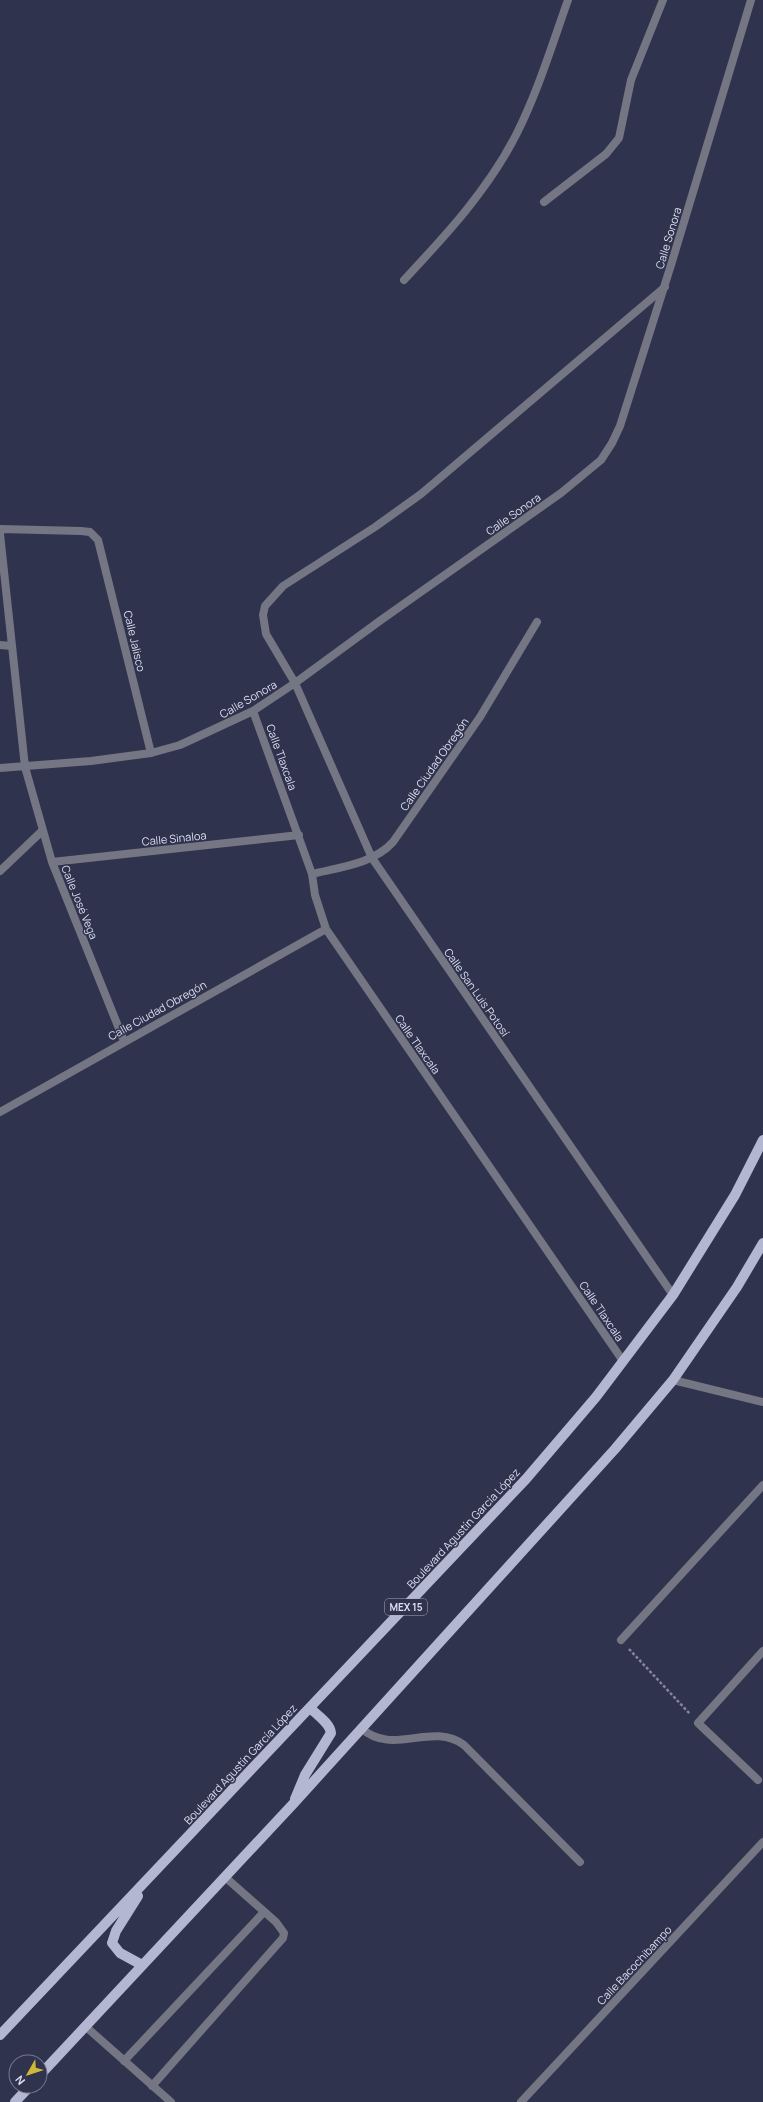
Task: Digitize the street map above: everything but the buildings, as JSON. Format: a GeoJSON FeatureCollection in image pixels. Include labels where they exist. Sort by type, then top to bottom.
{"type":"FeatureCollection","features":[{"type":"Feature","properties":{"kind":"main road","name":"Boulevard Agustín García López"},"geometry":{"type":"LineString","coordinates":[[0,2035],[526,1479],[596,1397],[673,1295],[734,1195],[763,1140]]}},
{"type":"Feature","properties":{"kind":"main road"},"geometry":{"type":"LineString","coordinates":[[48,2066],[294,1802],[615,1449],[673,1380],[737,1287],[763,1243]]}},
{"type":"Feature","properties":{"kind":"main road"},"geometry":{"type":"LineString","coordinates":[[294,1802],[298,1788],[331,1733],[327,1724],[310,1708]]}},
{"type":"Feature","properties":{"kind":"main road"},"geometry":{"type":"LineString","coordinates":[[142,1965],[120,1953],[112,1943],[116,1931],[150,1877]]}},
{"type":"Feature","properties":{"kind":"main road"},"geometry":{"type":"LineString","coordinates":[[15,2102],[22,2094]]}},
{"type":"Feature","properties":{"kind":"street"},"geometry":{"type":"LineString","coordinates":[[404,280],[448,233],[480,192],[516,135],[536,90],[568,0]]}},
{"type":"Feature","properties":{"kind":"street"},"geometry":{"type":"LineString","coordinates":[[544,202],[606,154],[619,138],[631,80],[662,0]]}},
{"type":"Feature","properties":{"kind":"street","name":"Calle Sonora"},"geometry":{"type":"LineString","coordinates":[[0,768],[91,761],[150,753],[180,745],[253,711],[295,683],[381,620],[561,493],[601,460],[612,444],[620,426],[665,287],[751,0]]}},
{"type":"Feature","properties":{"kind":"street","name":"Calle San Luis Potosí"},"geometry":{"type":"LineString","coordinates":[[665,287],[421,494],[375,527],[283,586],[265,606],[263,624],[266,634],[295,683],[372,858],[673,1295]]}},
{"type":"Feature","properties":{"kind":"street","name":"Calle Jalisco"},"geometry":{"type":"LineString","coordinates":[[0,529],[81,531],[90,532],[95,536],[101,546],[150,753]]}},
{"type":"Feature","properties":{"kind":"street","name":"Calle José Vega"},"geometry":{"type":"LineString","coordinates":[[0,534],[25,767],[42,832],[52,862],[124,1041]]}},
{"type":"Feature","properties":{"kind":"street","name":"Calle Ciudad Obregón"},"geometry":{"type":"LineString","coordinates":[[312,874],[372,858],[393,842],[480,717],[537,622]]}},
{"type":"Feature","properties":{"kind":"street"},"geometry":{"type":"LineString","coordinates":[[0,645],[12,646]]}},
{"type":"Feature","properties":{"kind":"street","name":"Calle Tlaxcala"},"geometry":{"type":"LineString","coordinates":[[253,711],[299,835],[312,874],[315,895],[326,928],[623,1361]]}},
{"type":"Feature","properties":{"kind":"street"},"geometry":{"type":"LineString","coordinates":[[0,871],[42,832]]}},
{"type":"Feature","properties":{"kind":"street","name":"Calle Sinaloa"},"geometry":{"type":"LineString","coordinates":[[52,862],[299,835]]}},
{"type":"Feature","properties":{"kind":"street","name":"Calle Ciudad Obregón"},"geometry":{"type":"LineString","coordinates":[[0,1112],[326,928]]}},
{"type":"Feature","properties":{"kind":"street"},"geometry":{"type":"LineString","coordinates":[[673,1380],[763,1402]]}},
{"type":"Feature","properties":{"kind":"street"},"geometry":{"type":"LineString","coordinates":[[621,1640],[763,1485]]}},
{"type":"Feature","properties":{"kind":"street"},"geometry":{"type":"LineString","coordinates":[[758,1780],[698,1723],[763,1651]]}},
{"type":"Feature","properties":{"kind":"street"},"geometry":{"type":"LineString","coordinates":[[361,1728],[375,1738],[392,1741],[430,1736],[456,1739],[580,1862]]}},
{"type":"Feature","properties":{"kind":"street","name":"Calle Bacochibampo"},"geometry":{"type":"LineString","coordinates":[[521,2102],[763,1842]]}},
{"type":"Feature","properties":{"kind":"street"},"geometry":{"type":"LineString","coordinates":[[152,2086],[280,1942],[284,1933],[264,1912],[225,1876]]}},
{"type":"Feature","properties":{"kind":"street"},"geometry":{"type":"LineString","coordinates":[[124,2061],[264,1912]]}},
{"type":"Feature","properties":{"kind":"street"},"geometry":{"type":"LineString","coordinates":[[85,2026],[171,2102]]}},
{"type":"Feature","properties":{"kind":"path"},"geometry":{"type":"LineString","coordinates":[[621,1640],[698,1723]]}}]}
